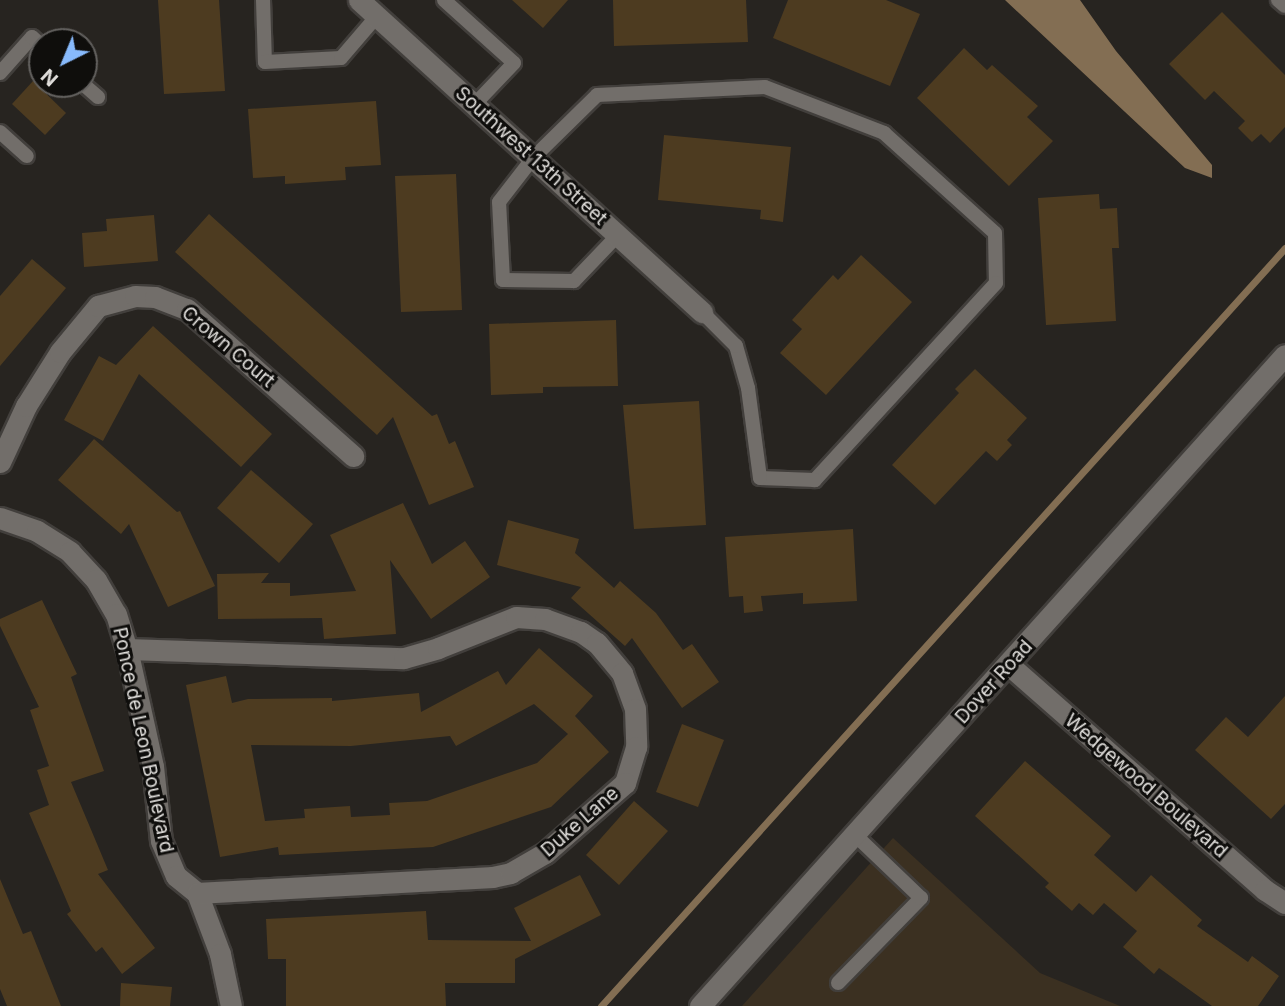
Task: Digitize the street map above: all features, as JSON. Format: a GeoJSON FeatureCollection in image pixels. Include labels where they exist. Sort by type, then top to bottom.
{"type":"FeatureCollection","features":[{"type":"Feature","properties":{"kind":"street","name":"Southwest 13th Street"},"geometry":{"type":"LineString","coordinates":[[359,0],[702,312]]}},
{"type":"Feature","properties":{"kind":"street","name":"Crown Court"},"geometry":{"type":"LineString","coordinates":[[0,463],[26,406],[60,352],[98,306],[135,296],[155,297],[187,309],[353,456]]}},
{"type":"Feature","properties":{"kind":"street","name":"Dover Road"},"geometry":{"type":"LineString","coordinates":[[700,1006],[1009,666],[1285,355]]}},
{"type":"Feature","properties":{"kind":"street","name":"Ponce de Leon Boulevard"},"geometry":{"type":"LineString","coordinates":[[0,518],[46,536],[84,566],[116,614],[127,649],[153,766],[161,841],[176,876],[197,893],[220,954],[231,1006]]}},
{"type":"Feature","properties":{"kind":"street","name":"Duke Lane"},"geometry":{"type":"LineString","coordinates":[[127,649],[404,658],[439,648],[516,617],[545,619],[581,632],[597,643],[622,673],[633,699],[638,728],[636,747],[625,783],[545,853],[512,873],[479,878],[197,893]]}},
{"type":"Feature","properties":{"kind":"street","name":"Wedgewood Boulevard"},"geometry":{"type":"LineString","coordinates":[[1009,666],[1265,891],[1285,902]]}},
{"type":"Feature","properties":{"kind":"lane"},"geometry":{"type":"LineString","coordinates":[[263,0],[265,62],[341,58],[377,16]]}},
{"type":"Feature","properties":{"kind":"lane"},"geometry":{"type":"LineString","coordinates":[[444,0],[514,63],[474,105]]}},
{"type":"Feature","properties":{"kind":"lane"},"geometry":{"type":"LineString","coordinates":[[1278,0],[1285,6]]}},
{"type":"Feature","properties":{"kind":"lane"},"geometry":{"type":"LineString","coordinates":[[0,74],[28,42]]}},
{"type":"Feature","properties":{"kind":"lane"},"geometry":{"type":"LineString","coordinates":[[618,235],[574,281],[503,280],[499,202],[533,158],[597,95],[765,87],[884,133],[995,233],[996,284],[815,480],[760,478],[748,388],[736,346],[702,312]]}},
{"type":"Feature","properties":{"kind":"lane"},"geometry":{"type":"LineString","coordinates":[[0,132],[27,156]]}},
{"type":"Feature","properties":{"kind":"lane"},"geometry":{"type":"LineString","coordinates":[[838,983],[921,898],[855,835]]}},
{"type":"Feature","properties":{"kind":"shaded area"},"geometry":{"type":"Polygon","coordinates":[[[1005,0],[1080,0],[1116,51],[1212,165],[1212,178],[1185,168],[1005,0]]]}},
{"type":"Feature","properties":{"kind":"shaded area"},"geometry":{"type":"Polygon","coordinates":[[[893,838],[1040,973],[1120,1006],[742,1006],[893,838]]]}},
{"type":"Feature","properties":{"kind":"building"},"geometry":{"type":"Polygon","coordinates":[[[158,0],[219,0],[225,91],[164,94],[158,0]]]}},
{"type":"Feature","properties":{"kind":"building"},"geometry":{"type":"Polygon","coordinates":[[[512,0],[568,0],[543,28],[512,0]]]}},
{"type":"Feature","properties":{"kind":"building"},"geometry":{"type":"Polygon","coordinates":[[[613,0],[746,0],[748,42],[614,46],[613,0]]]}},
{"type":"Feature","properties":{"kind":"building"},"geometry":{"type":"Polygon","coordinates":[[[788,0],[886,0],[920,14],[890,86],[773,38],[788,0]]]}},
{"type":"Feature","properties":{"kind":"building"},"geometry":{"type":"Polygon","coordinates":[[[1222,12],[1285,75],[1285,127],[1270,143],[1261,134],[1252,142],[1238,128],[1245,121],[1214,91],[1205,100],[1169,64],[1222,12]]]}},
{"type":"Feature","properties":{"kind":"building"},"geometry":{"type":"Polygon","coordinates":[[[964,48],[987,70],[992,65],[1038,106],[1027,117],[1053,141],[1009,186],[917,98],[964,48]]]}},
{"type":"Feature","properties":{"kind":"building"},"geometry":{"type":"Polygon","coordinates":[[[28,86],[28,98],[51,98],[66,113],[45,135],[12,104],[28,86]]]}},
{"type":"Feature","properties":{"kind":"building"},"geometry":{"type":"Polygon","coordinates":[[[376,101],[381,165],[345,167],[346,180],[285,184],[285,176],[253,178],[248,109],[376,101]]]}},
{"type":"Feature","properties":{"kind":"building"},"geometry":{"type":"Polygon","coordinates":[[[664,135],[791,147],[783,222],[760,219],[761,210],[658,200],[664,135]]]}},
{"type":"Feature","properties":{"kind":"building"},"geometry":{"type":"Polygon","coordinates":[[[456,174],[462,310],[401,312],[395,176],[456,174]]]}},
{"type":"Feature","properties":{"kind":"building"},"geometry":{"type":"Polygon","coordinates":[[[1099,194],[1100,209],[1117,208],[1119,248],[1112,248],[1116,321],[1046,325],[1038,198],[1099,194]]]}},
{"type":"Feature","properties":{"kind":"building"},"geometry":{"type":"Polygon","coordinates":[[[209,214],[432,416],[437,414],[449,444],[455,441],[474,487],[429,505],[393,417],[377,435],[175,252],[209,214]]]}},
{"type":"Feature","properties":{"kind":"building"},"geometry":{"type":"Polygon","coordinates":[[[154,215],[158,261],[84,267],[82,233],[107,231],[106,219],[154,215]]]}},
{"type":"Feature","properties":{"kind":"building"},"geometry":{"type":"Polygon","coordinates":[[[861,255],[912,302],[826,395],[780,353],[802,329],[792,320],[833,275],[838,280],[861,255]]]}},
{"type":"Feature","properties":{"kind":"building"},"geometry":{"type":"Polygon","coordinates":[[[32,259],[66,288],[0,366],[0,296],[32,259]]]}},
{"type":"Feature","properties":{"kind":"building"},"geometry":{"type":"Polygon","coordinates":[[[616,320],[618,386],[543,387],[543,393],[491,395],[489,324],[616,320]]]}},
{"type":"Feature","properties":{"kind":"building"},"geometry":{"type":"Polygon","coordinates":[[[153,326],[272,434],[241,467],[139,374],[103,441],[64,420],[99,356],[116,365],[153,326]]]}},
{"type":"Feature","properties":{"kind":"building"},"geometry":{"type":"Polygon","coordinates":[[[975,369],[1027,418],[1007,440],[1012,445],[997,461],[986,451],[935,505],[892,465],[959,393],[955,389],[975,369]]]}},
{"type":"Feature","properties":{"kind":"building"},"geometry":{"type":"Polygon","coordinates":[[[699,401],[706,525],[634,529],[623,405],[699,401]]]}},
{"type":"Feature","properties":{"kind":"building"},"geometry":{"type":"Polygon","coordinates":[[[94,439],[177,512],[180,511],[215,586],[168,607],[129,524],[121,534],[58,480],[94,439]]]}},
{"type":"Feature","properties":{"kind":"building"},"geometry":{"type":"Polygon","coordinates":[[[251,470],[313,524],[279,563],[217,508],[251,470]]]}},
{"type":"Feature","properties":{"kind":"building"},"geometry":{"type":"Polygon","coordinates":[[[403,503],[432,564],[465,541],[490,577],[431,619],[390,560],[396,634],[324,639],[322,618],[218,619],[217,574],[269,573],[261,583],[290,583],[290,596],[356,591],[330,535],[403,503]]]}},
{"type":"Feature","properties":{"kind":"building"},"geometry":{"type":"Polygon","coordinates":[[[508,520],[579,539],[575,553],[614,588],[620,581],[656,613],[683,650],[692,644],[719,682],[682,708],[632,638],[625,646],[571,598],[581,587],[497,565],[508,520]]]}},
{"type":"Feature","properties":{"kind":"building"},"geometry":{"type":"Polygon","coordinates":[[[853,529],[857,601],[803,604],[803,593],[761,596],[763,611],[744,613],[743,596],[729,597],[725,537],[853,529]]]}},
{"type":"Feature","properties":{"kind":"building"},"geometry":{"type":"Polygon","coordinates":[[[42,600],[77,674],[71,677],[104,771],[71,782],[108,870],[98,874],[155,948],[122,974],[102,947],[96,952],[67,914],[71,911],[29,813],[49,805],[37,770],[49,766],[30,710],[39,707],[0,626],[0,619],[42,600]]]}},
{"type":"Feature","properties":{"kind":"building"},"geometry":{"type":"Polygon","coordinates":[[[539,648],[593,696],[575,716],[609,752],[551,807],[433,847],[279,855],[278,847],[220,857],[186,685],[226,676],[232,703],[248,699],[332,698],[332,701],[419,693],[421,712],[498,671],[506,685],[539,648]],[[534,704],[456,746],[450,736],[351,746],[251,745],[265,821],[305,818],[304,809],[350,806],[351,817],[390,815],[389,803],[427,801],[537,763],[568,734],[534,704]]]}},
{"type":"Feature","properties":{"kind":"building"},"geometry":{"type":"Polygon","coordinates":[[[1285,696],[1285,804],[1271,819],[1195,750],[1226,717],[1248,737],[1285,696]]]}},
{"type":"Feature","properties":{"kind":"building"},"geometry":{"type":"Polygon","coordinates":[[[682,724],[724,740],[698,807],[656,792],[682,724]]]}},
{"type":"Feature","properties":{"kind":"building"},"geometry":{"type":"Polygon","coordinates":[[[1025,761],[1111,836],[1094,855],[1136,892],[1151,875],[1202,920],[1197,926],[1248,962],[1252,956],[1279,976],[1258,1006],[1212,1006],[1159,968],[1154,974],[1123,947],[1137,931],[1104,903],[1093,915],[1079,903],[1072,911],[1045,887],[1049,883],[975,816],[1025,761]]]}},
{"type":"Feature","properties":{"kind":"building"},"geometry":{"type":"Polygon","coordinates":[[[634,801],[668,831],[619,885],[586,855],[634,801]]]}},
{"type":"Feature","properties":{"kind":"building"},"geometry":{"type":"Polygon","coordinates":[[[580,875],[601,915],[515,959],[515,983],[445,983],[446,1006],[286,1006],[286,959],[268,959],[266,919],[426,911],[428,940],[531,941],[514,908],[580,875]]]}},
{"type":"Feature","properties":{"kind":"building"},"geometry":{"type":"Polygon","coordinates":[[[0,879],[23,934],[31,931],[61,1006],[7,1006],[0,989],[0,879]]]}},
{"type":"Feature","properties":{"kind":"building"},"geometry":{"type":"Polygon","coordinates":[[[121,983],[172,987],[170,1006],[120,1006],[121,983]]]}},
{"type":"Feature","properties":{"kind":"waterway"},"geometry":{"type":"LineString","coordinates":[[601,1006],[1285,248]]}}]}
